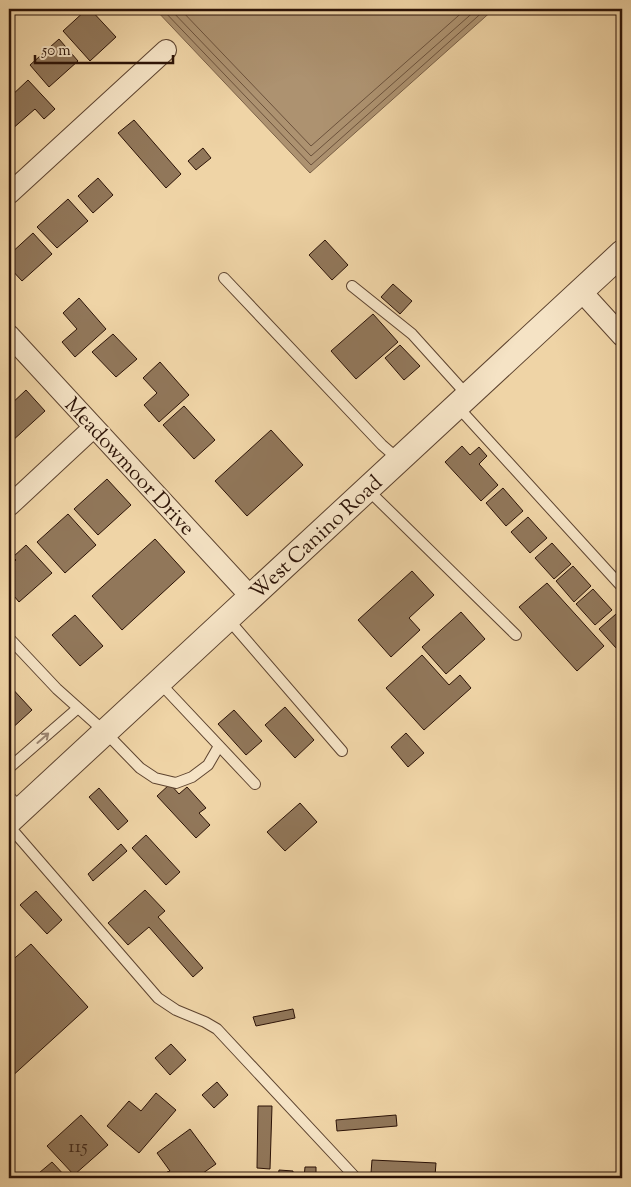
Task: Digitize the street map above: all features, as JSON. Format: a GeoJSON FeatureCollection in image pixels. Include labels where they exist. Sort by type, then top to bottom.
{"type":"FeatureCollection","features":[{"type":"Feature","properties":{"kind":"street"},"geometry":{"type":"LineString","coordinates":[[9,194],[166,50]]}},
{"type":"Feature","properties":{"kind":"street","name":"West Canino Road"},"geometry":{"type":"LineString","coordinates":[[12,813],[105,732],[622,253]]}},
{"type":"Feature","properties":{"kind":"street"},"geometry":{"type":"LineString","coordinates":[[582,291],[622,336]]}},
{"type":"Feature","properties":{"kind":"street","name":"Meadowmoor Drive"},"geometry":{"type":"LineString","coordinates":[[9,335],[251,597]]}},
{"type":"Feature","properties":{"kind":"street"},"geometry":{"type":"LineString","coordinates":[[9,506],[94,427]]}},
{"type":"Feature","properties":{"kind":"lane"},"geometry":{"type":"LineString","coordinates":[[224,278],[382,445],[399,460]]}},
{"type":"Feature","properties":{"kind":"lane"},"geometry":{"type":"LineString","coordinates":[[352,286],[412,334],[462,401],[622,587]]}},
{"type":"Feature","properties":{"kind":"lane"},"geometry":{"type":"LineString","coordinates":[[367,489],[516,635]]}},
{"type":"Feature","properties":{"kind":"lane"},"geometry":{"type":"LineString","coordinates":[[228,619],[342,751]]}},
{"type":"Feature","properties":{"kind":"lane"},"geometry":{"type":"LineString","coordinates":[[9,638],[57,689],[105,732],[140,768],[155,778],[176,783],[192,777],[208,765],[219,746]]}},
{"type":"Feature","properties":{"kind":"lane"},"geometry":{"type":"LineString","coordinates":[[159,682],[255,784]]}},
{"type":"Feature","properties":{"kind":"lane"},"geometry":{"type":"LineString","coordinates":[[9,768],[78,708]]}},
{"type":"Feature","properties":{"kind":"lane"},"geometry":{"type":"LineString","coordinates":[[12,813],[158,998],[176,1010],[217,1029],[356,1178]]}},
{"type":"Feature","properties":{"kind":"water"},"geometry":{"type":"Polygon","coordinates":[[[155,9],[494,9],[310,173],[155,9]]]}},
{"type":"Feature","properties":{"kind":"building"},"geometry":{"type":"Polygon","coordinates":[[[87,9],[90,9],[116,37],[90,61],[63,31],[87,9]]]}},
{"type":"Feature","properties":{"kind":"building"},"geometry":{"type":"Polygon","coordinates":[[[59,39],[78,61],[49,87],[30,65],[59,39]]]}},
{"type":"Feature","properties":{"kind":"building"},"geometry":{"type":"Polygon","coordinates":[[[28,80],[55,109],[44,119],[35,109],[11,130],[9,127],[9,98],[28,80]]]}},
{"type":"Feature","properties":{"kind":"building"},"geometry":{"type":"Polygon","coordinates":[[[134,120],[181,174],[166,188],[118,133],[134,120]]]}},
{"type":"Feature","properties":{"kind":"building"},"geometry":{"type":"Polygon","coordinates":[[[203,148],[211,158],[196,170],[188,161],[203,148]]]}},
{"type":"Feature","properties":{"kind":"building"},"geometry":{"type":"Polygon","coordinates":[[[98,178],[113,195],[93,213],[78,196],[98,178]]]}},
{"type":"Feature","properties":{"kind":"building"},"geometry":{"type":"Polygon","coordinates":[[[68,199],[88,221],[57,248],[37,227],[68,199]]]}},
{"type":"Feature","properties":{"kind":"building"},"geometry":{"type":"Polygon","coordinates":[[[33,233],[52,254],[22,281],[9,267],[9,255],[33,233]]]}},
{"type":"Feature","properties":{"kind":"building"},"geometry":{"type":"Polygon","coordinates":[[[325,240],[348,265],[332,280],[309,255],[325,240]]]}},
{"type":"Feature","properties":{"kind":"building"},"geometry":{"type":"Polygon","coordinates":[[[393,284],[412,301],[400,314],[381,297],[393,284]]]}},
{"type":"Feature","properties":{"kind":"building"},"geometry":{"type":"Polygon","coordinates":[[[79,298],[106,329],[75,357],[62,342],[77,329],[63,313],[79,298]]]}},
{"type":"Feature","properties":{"kind":"building"},"geometry":{"type":"Polygon","coordinates":[[[373,314],[398,342],[356,379],[331,351],[373,314]]]}},
{"type":"Feature","properties":{"kind":"building"},"geometry":{"type":"Polygon","coordinates":[[[113,334],[137,359],[116,377],[92,352],[113,334]]]}},
{"type":"Feature","properties":{"kind":"building"},"geometry":{"type":"Polygon","coordinates":[[[400,345],[420,366],[404,380],[385,358],[400,345]]]}},
{"type":"Feature","properties":{"kind":"building"},"geometry":{"type":"Polygon","coordinates":[[[160,362],[189,395],[159,422],[144,405],[157,393],[143,378],[160,362]]]}},
{"type":"Feature","properties":{"kind":"building"},"geometry":{"type":"Polygon","coordinates":[[[26,390],[45,411],[11,442],[9,439],[9,406],[26,390]]]}},
{"type":"Feature","properties":{"kind":"building"},"geometry":{"type":"Polygon","coordinates":[[[184,406],[215,440],[194,459],[163,425],[184,406]]]}},
{"type":"Feature","properties":{"kind":"building"},"geometry":{"type":"Polygon","coordinates":[[[271,430],[303,465],[247,516],[215,481],[271,430]]]}},
{"type":"Feature","properties":{"kind":"building"},"geometry":{"type":"Polygon","coordinates":[[[462,446],[470,455],[479,447],[487,456],[479,464],[498,485],[481,501],[445,462],[462,446]]]}},
{"type":"Feature","properties":{"kind":"building"},"geometry":{"type":"Polygon","coordinates":[[[107,479],[131,505],[98,535],[74,509],[107,479]]]}},
{"type":"Feature","properties":{"kind":"building"},"geometry":{"type":"Polygon","coordinates":[[[503,488],[523,511],[506,526],[486,503],[503,488]]]}},
{"type":"Feature","properties":{"kind":"building"},"geometry":{"type":"Polygon","coordinates":[[[68,514],[96,545],[65,573],[37,542],[68,514]]]}},
{"type":"Feature","properties":{"kind":"building"},"geometry":{"type":"Polygon","coordinates":[[[528,517],[547,538],[530,553],[511,532],[528,517]]]}},
{"type":"Feature","properties":{"kind":"building"},"geometry":{"type":"Polygon","coordinates":[[[155,539],[185,572],[122,630],[92,596],[155,539]]]}},
{"type":"Feature","properties":{"kind":"building"},"geometry":{"type":"Polygon","coordinates":[[[552,543],[571,564],[554,579],[535,558],[552,543]]]}},
{"type":"Feature","properties":{"kind":"building"},"geometry":{"type":"Polygon","coordinates":[[[26,545],[52,573],[19,602],[9,590],[9,567],[16,560],[13,557],[26,545]]]}},
{"type":"Feature","properties":{"kind":"building"},"geometry":{"type":"Polygon","coordinates":[[[573,566],[591,586],[574,602],[556,581],[573,566]]]}},
{"type":"Feature","properties":{"kind":"building"},"geometry":{"type":"Polygon","coordinates":[[[412,571],[434,595],[409,618],[420,630],[391,657],[358,620],[412,571]]]}},
{"type":"Feature","properties":{"kind":"building"},"geometry":{"type":"Polygon","coordinates":[[[547,583],[604,646],[577,671],[519,607],[547,583]]]}},
{"type":"Feature","properties":{"kind":"building"},"geometry":{"type":"Polygon","coordinates":[[[593,589],[612,610],[595,625],[576,604],[593,589]]]}},
{"type":"Feature","properties":{"kind":"building"},"geometry":{"type":"Polygon","coordinates":[[[461,612],[485,639],[446,674],[422,647],[461,612]]]}},
{"type":"Feature","properties":{"kind":"building"},"geometry":{"type":"Polygon","coordinates":[[[616,614],[622,620],[622,642],[616,648],[599,629],[616,614]]]}},
{"type":"Feature","properties":{"kind":"building"},"geometry":{"type":"Polygon","coordinates":[[[75,615],[103,646],[80,666],[52,635],[75,615]]]}},
{"type":"Feature","properties":{"kind":"building"},"geometry":{"type":"Polygon","coordinates":[[[422,655],[449,685],[460,675],[471,688],[424,730],[386,688],[422,655]]]}},
{"type":"Feature","properties":{"kind":"building"},"geometry":{"type":"Polygon","coordinates":[[[9,685],[32,710],[9,731],[9,685]]]}},
{"type":"Feature","properties":{"kind":"building"},"geometry":{"type":"Polygon","coordinates":[[[285,707],[314,740],[295,758],[265,725],[285,707]]]}},
{"type":"Feature","properties":{"kind":"building"},"geometry":{"type":"Polygon","coordinates":[[[234,710],[262,741],[246,755],[218,724],[234,710]]]}},
{"type":"Feature","properties":{"kind":"building"},"geometry":{"type":"Polygon","coordinates":[[[406,733],[424,753],[408,767],[391,747],[406,733]]]}},
{"type":"Feature","properties":{"kind":"building"},"geometry":{"type":"Polygon","coordinates":[[[170,784],[179,794],[187,787],[206,808],[199,813],[210,825],[196,838],[157,796],[170,784]]]}},
{"type":"Feature","properties":{"kind":"building"},"geometry":{"type":"Polygon","coordinates":[[[99,788],[128,821],[118,830],[89,797],[99,788]]]}},
{"type":"Feature","properties":{"kind":"building"},"geometry":{"type":"Polygon","coordinates":[[[300,803],[317,822],[285,851],[267,832],[300,803]]]}},
{"type":"Feature","properties":{"kind":"building"},"geometry":{"type":"Polygon","coordinates":[[[146,835],[180,872],[166,885],[132,848],[146,835]]]}},
{"type":"Feature","properties":{"kind":"building"},"geometry":{"type":"Polygon","coordinates":[[[121,844],[127,851],[93,881],[88,874],[121,844]]]}},
{"type":"Feature","properties":{"kind":"building"},"geometry":{"type":"Polygon","coordinates":[[[145,890],[165,911],[158,917],[203,968],[193,977],[149,927],[128,945],[108,923],[145,890]]]}},
{"type":"Feature","properties":{"kind":"building"},"geometry":{"type":"Polygon","coordinates":[[[36,891],[62,920],[47,934],[20,905],[36,891]]]}},
{"type":"Feature","properties":{"kind":"building"},"geometry":{"type":"Polygon","coordinates":[[[31,944],[88,1007],[9,1079],[9,963],[31,944]]]}},
{"type":"Feature","properties":{"kind":"building"},"geometry":{"type":"Polygon","coordinates":[[[293,1009],[295,1018],[256,1026],[253,1017],[293,1009]]]}},
{"type":"Feature","properties":{"kind":"building"},"geometry":{"type":"Polygon","coordinates":[[[171,1044],[186,1060],[170,1075],[155,1058],[171,1044]]]}},
{"type":"Feature","properties":{"kind":"building"},"geometry":{"type":"Polygon","coordinates":[[[217,1082],[228,1095],[214,1108],[202,1095],[217,1082]]]}},
{"type":"Feature","properties":{"kind":"building"},"geometry":{"type":"Polygon","coordinates":[[[156,1093],[176,1110],[139,1153],[107,1126],[129,1101],[141,1111],[156,1093]]]}},
{"type":"Feature","properties":{"kind":"building"},"geometry":{"type":"Polygon","coordinates":[[[258,1106],[272,1106],[270,1169],[257,1168],[258,1106]]]}},
{"type":"Feature","properties":{"kind":"building"},"geometry":{"type":"Polygon","coordinates":[[[81,1115],[108,1145],[74,1175],[47,1146],[81,1115]]]}},
{"type":"Feature","properties":{"kind":"building"},"geometry":{"type":"Polygon","coordinates":[[[396,1115],[397,1126],[337,1131],[336,1120],[396,1115]]]}},
{"type":"Feature","properties":{"kind":"building"},"geometry":{"type":"Polygon","coordinates":[[[190,1129],[216,1164],[196,1178],[172,1178],[167,1172],[170,1171],[157,1153],[190,1129]]]}},
{"type":"Feature","properties":{"kind":"building"},"geometry":{"type":"Polygon","coordinates":[[[372,1160],[436,1163],[435,1176],[371,1173],[372,1160]]]}},
{"type":"Feature","properties":{"kind":"building"},"geometry":{"type":"Polygon","coordinates":[[[52,1162],[67,1178],[33,1178],[52,1162]]]}},
{"type":"Feature","properties":{"kind":"building"},"geometry":{"type":"Polygon","coordinates":[[[305,1167],[316,1167],[316,1178],[304,1178],[305,1167]]]}},
{"type":"Feature","properties":{"kind":"building"},"geometry":{"type":"Polygon","coordinates":[[[279,1170],[293,1171],[293,1178],[278,1178],[279,1170]]]}}]}
